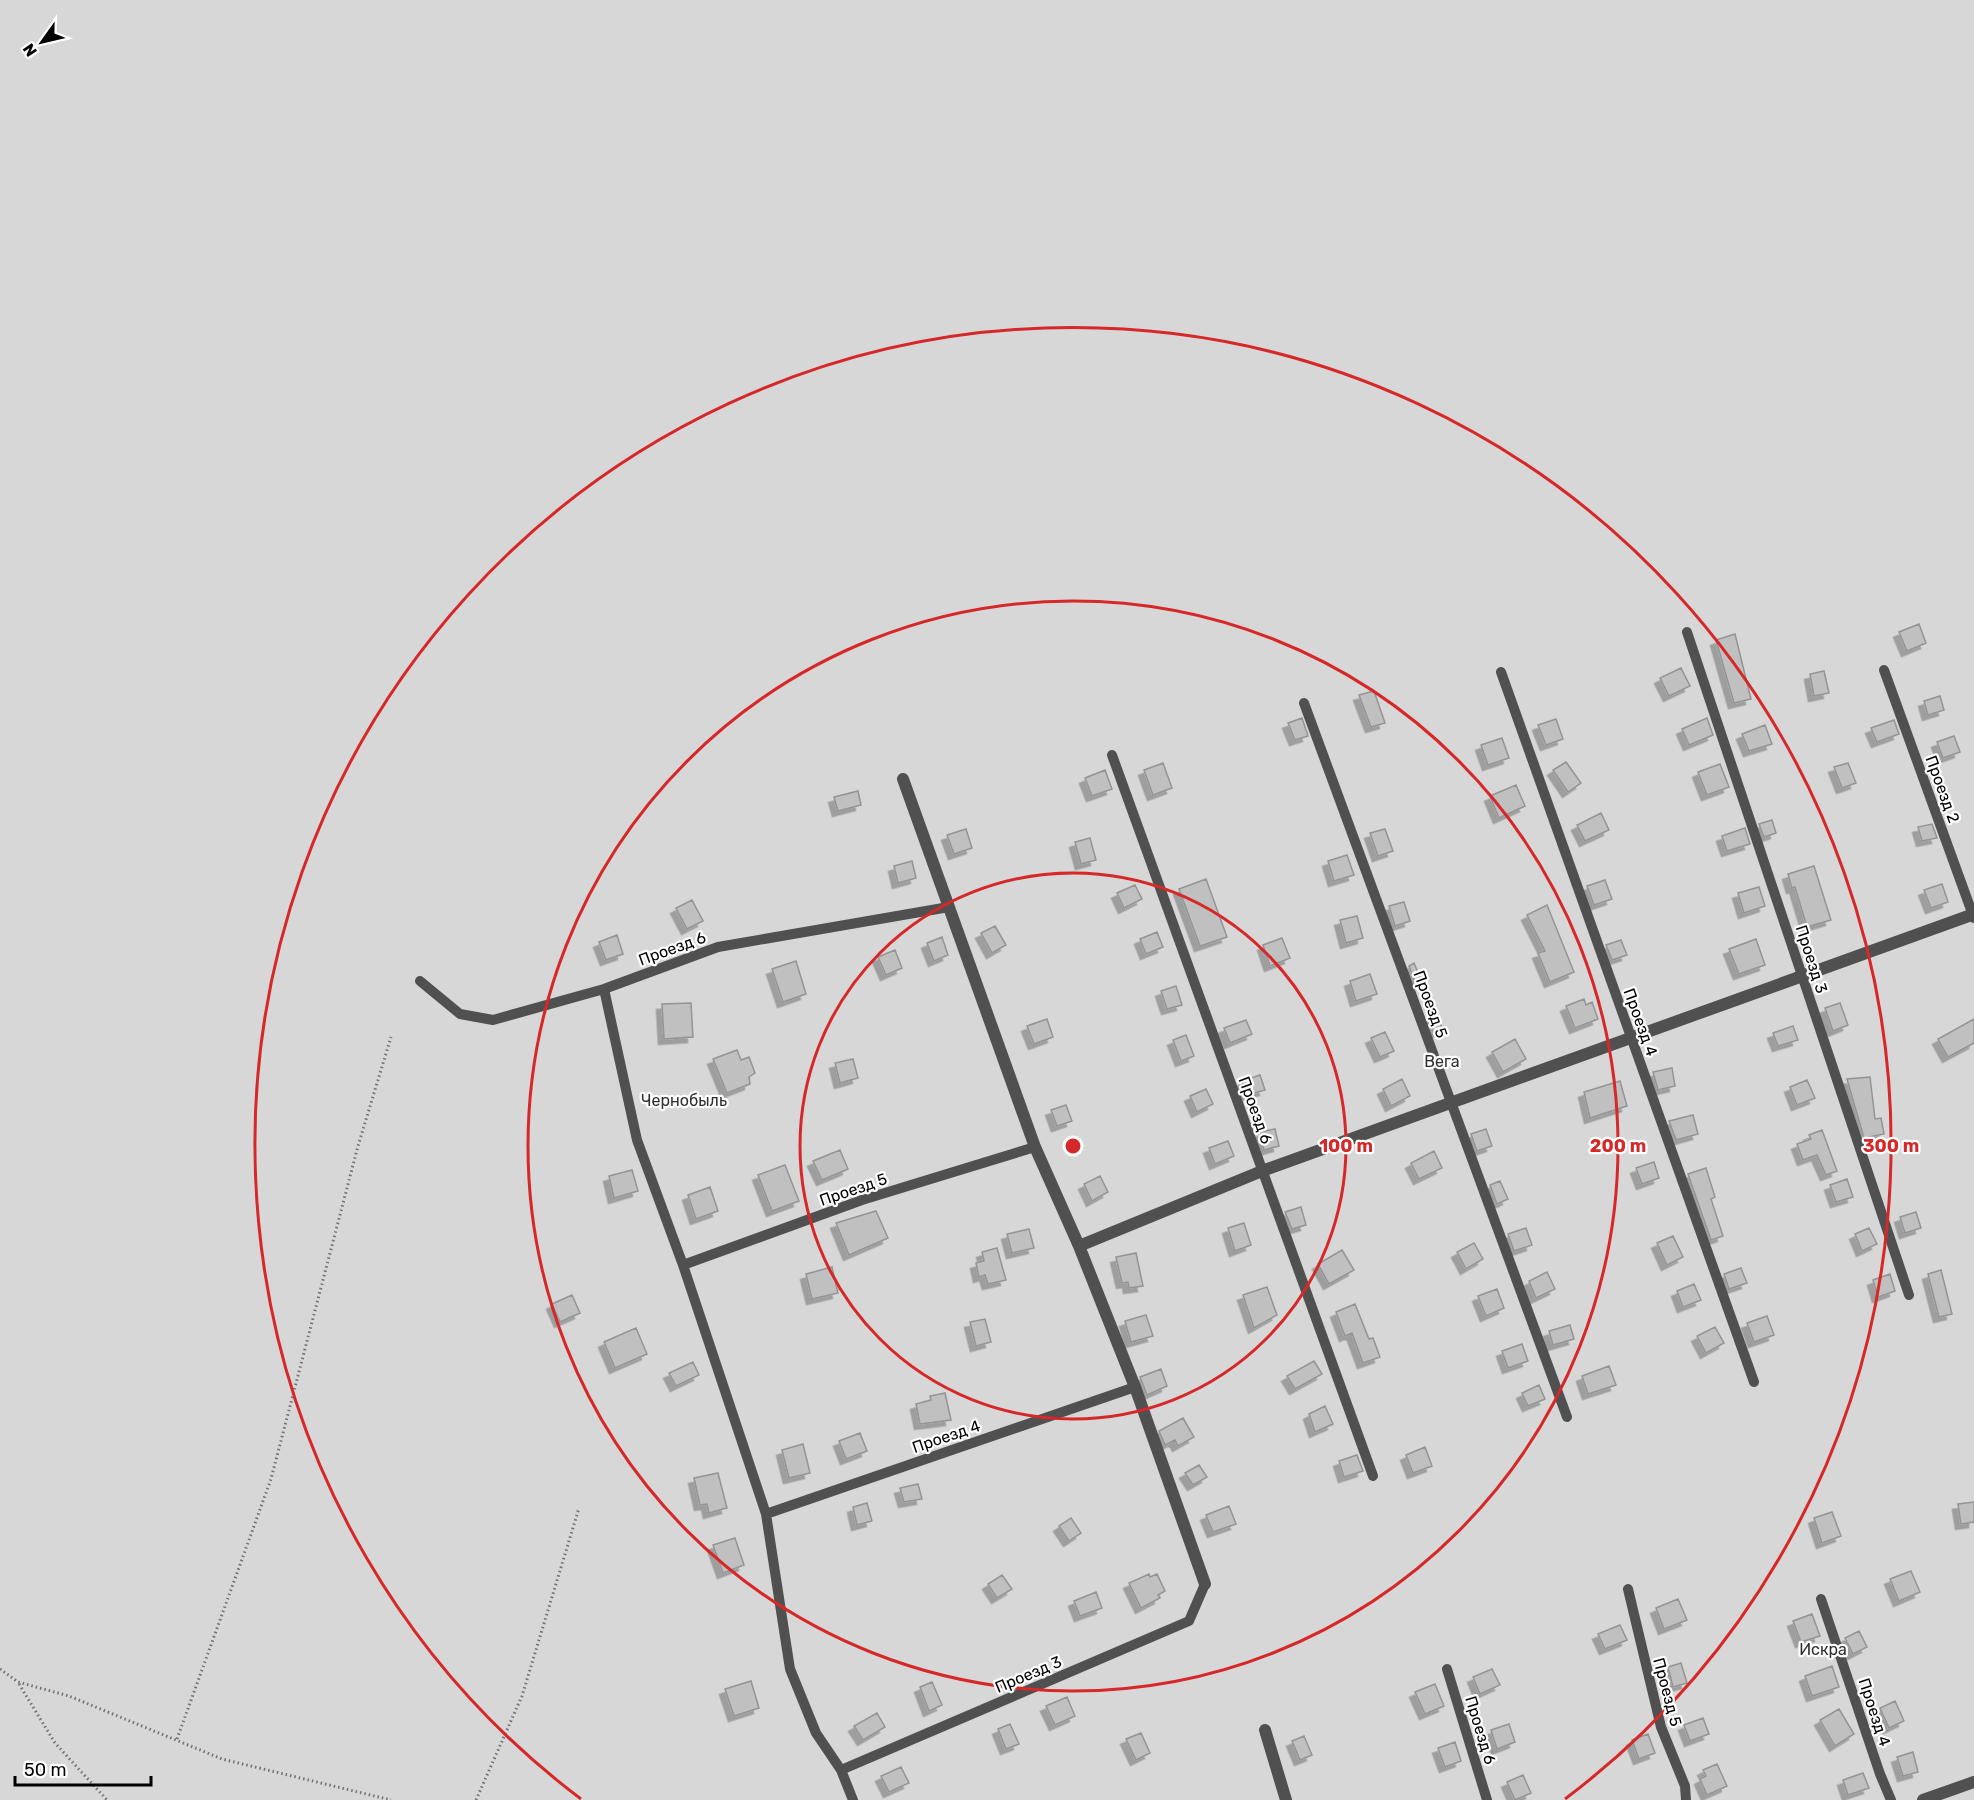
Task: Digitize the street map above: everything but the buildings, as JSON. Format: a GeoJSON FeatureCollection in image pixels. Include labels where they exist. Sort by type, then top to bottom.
{"type":"FeatureCollection","features":[{"type":"Feature","properties":{"kind":"street"},"geometry":{"type":"LineString","coordinates":[[903,778],[1035,1147],[1079,1246],[1136,1387],[1205,1584]]}},
{"type":"Feature","properties":{"kind":"street"},"geometry":{"type":"LineString","coordinates":[[1079,1246],[1262,1171],[1974,916]]}},
{"type":"Feature","properties":{"kind":"street"},"geometry":{"type":"LineString","coordinates":[[1265,1730],[1286,1800]]}},
{"type":"Feature","properties":{"kind":"street"},"geometry":{"type":"LineString","coordinates":[[1923,1800],[1974,1782]]}},
{"type":"Feature","properties":{"kind":"lane","name":"Проезд 3"},"geometry":{"type":"LineString","coordinates":[[1687,632],[1909,1295]]}},
{"type":"Feature","properties":{"kind":"lane","name":"Проезд 2"},"geometry":{"type":"LineString","coordinates":[[1884,670],[1974,916]]}},
{"type":"Feature","properties":{"kind":"lane","name":"Проезд 4"},"geometry":{"type":"LineString","coordinates":[[1501,672],[1754,1382]]}},
{"type":"Feature","properties":{"kind":"lane","name":"Проезд 5"},"geometry":{"type":"LineString","coordinates":[[1304,703],[1567,1418]]}},
{"type":"Feature","properties":{"kind":"lane","name":"Проезд 6"},"geometry":{"type":"LineString","coordinates":[[1112,755],[1373,1476]]}},
{"type":"Feature","properties":{"kind":"lane","name":"Проезд 6"},"geometry":{"type":"LineString","coordinates":[[420,981],[460,1014],[493,1020],[604,989],[718,947],[950,907]]}},
{"type":"Feature","properties":{"kind":"lane"},"geometry":{"type":"LineString","coordinates":[[604,989],[637,1140],[683,1265],[766,1514],[790,1669],[816,1734],[841,1770],[853,1800]]}},
{"type":"Feature","properties":{"kind":"lane","name":"Проезд 5"},"geometry":{"type":"LineString","coordinates":[[683,1265],[862,1200],[1035,1147]]}},
{"type":"Feature","properties":{"kind":"lane","name":"Проезд 4"},"geometry":{"type":"LineString","coordinates":[[766,1514],[1136,1387]]}},
{"type":"Feature","properties":{"kind":"lane","name":"Проезд 3"},"geometry":{"type":"LineString","coordinates":[[841,1770],[1189,1621],[1205,1584]]}},
{"type":"Feature","properties":{"kind":"lane","name":"Проезд 5"},"geometry":{"type":"LineString","coordinates":[[1628,1589],[1661,1727],[1686,1785],[1686,1800]]}},
{"type":"Feature","properties":{"kind":"lane","name":"Проезд 4"},"geometry":{"type":"LineString","coordinates":[[1821,1599],[1891,1800]]}},
{"type":"Feature","properties":{"kind":"lane","name":"Проезд 6"},"geometry":{"type":"LineString","coordinates":[[1447,1669],[1487,1800]]}},
{"type":"Feature","properties":{"kind":"path"},"geometry":{"type":"LineString","coordinates":[[177,1739],[271,1479],[358,1146],[391,1037]]}},
{"type":"Feature","properties":{"kind":"path"},"geometry":{"type":"LineString","coordinates":[[476,1800],[522,1696],[579,1508]]}},
{"type":"Feature","properties":{"kind":"path"},"geometry":{"type":"LineString","coordinates":[[0,1670],[18,1682],[69,1696],[136,1726],[177,1739],[222,1759],[391,1800]]}},
{"type":"Feature","properties":{"kind":"path"},"geometry":{"type":"LineString","coordinates":[[18,1682],[56,1743],[107,1800]]}},
{"type":"Feature","properties":{"kind":"green space"},"geometry":{"type":"Polygon","coordinates":[[[0,0],[1974,0],[1974,1800],[0,1800],[0,0]]]}},
{"type":"Feature","properties":{"kind":"park label","name":"Вега"},"geometry":{"type":"Point","coordinates":[1442,1061]}},
{"type":"Feature","properties":{"kind":"park label","name":"Чернобыль"},"geometry":{"type":"Point","coordinates":[684,1100]}},
{"type":"Feature","properties":{"kind":"park label","name":"Искра"},"geometry":{"type":"Point","coordinates":[1823,1649]}}]}
